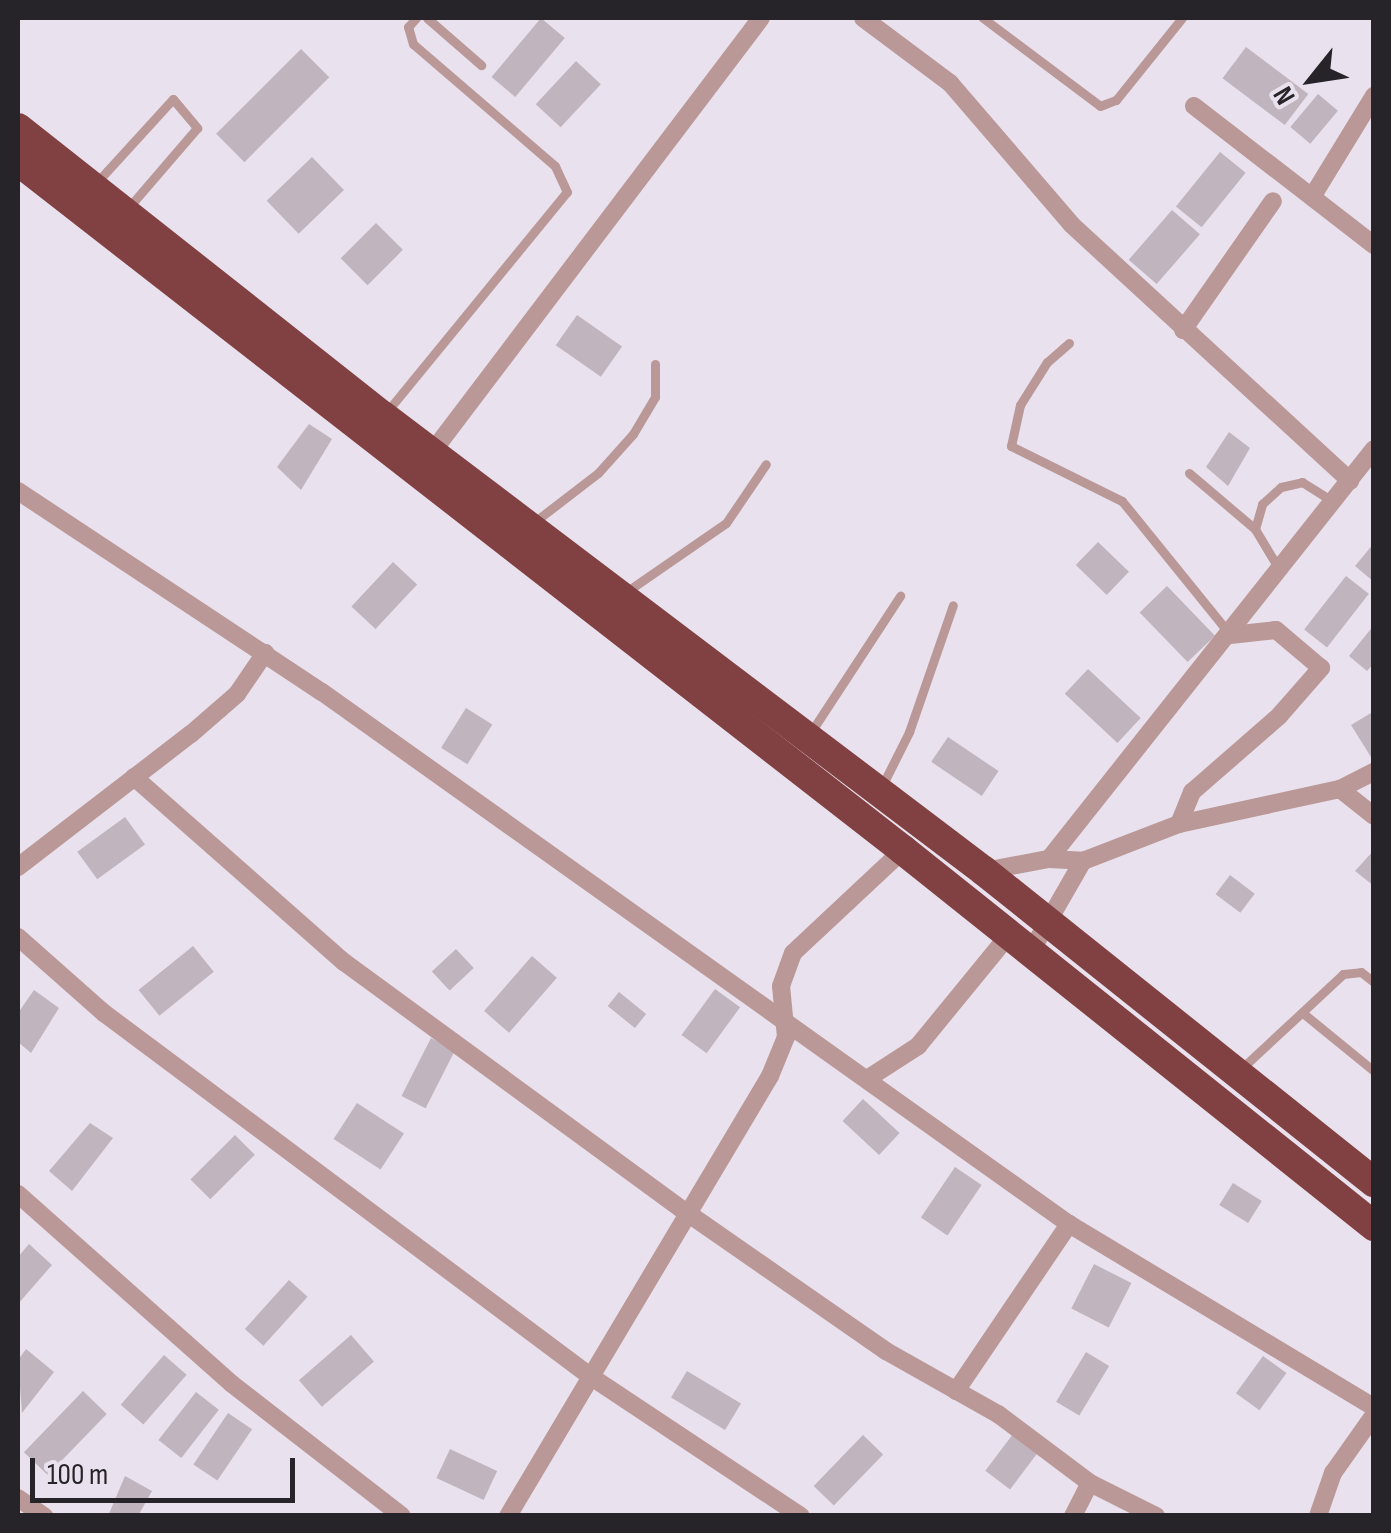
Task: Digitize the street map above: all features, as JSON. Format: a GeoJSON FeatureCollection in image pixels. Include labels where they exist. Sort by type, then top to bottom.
{"type":"FeatureCollection","features":[{"type":"Feature","properties":{"kind":"highway"},"geometry":{"type":"LineString","coordinates":[[18,128],[383,416],[531,525],[878,795],[984,871],[1374,1182]]}},
{"type":"Feature","properties":{"kind":"highway"},"geometry":{"type":"LineString","coordinates":[[18,161],[694,694],[903,850],[1374,1226]]}},
{"type":"Feature","properties":{"kind":"street"},"geometry":{"type":"LineString","coordinates":[[432,451],[761,18]]}},
{"type":"Feature","properties":{"kind":"street"},"geometry":{"type":"LineString","coordinates":[[863,18],[950,83],[1072,225],[1350,481]]}},
{"type":"Feature","properties":{"kind":"street"},"geometry":{"type":"LineString","coordinates":[[1312,198],[1374,96]]}},
{"type":"Feature","properties":{"kind":"street"},"geometry":{"type":"LineString","coordinates":[[1194,106],[1374,246]]}},
{"type":"Feature","properties":{"kind":"street"},"geometry":{"type":"LineString","coordinates":[[1183,330],[1273,201]]}},
{"type":"Feature","properties":{"kind":"street"},"geometry":{"type":"LineString","coordinates":[[1049,859],[1374,449]]}},
{"type":"Feature","properties":{"kind":"street"},"geometry":{"type":"LineString","coordinates":[[18,491],[265,654],[788,1021],[1069,1224],[1374,1407]]}},
{"type":"Feature","properties":{"kind":"street"},"geometry":{"type":"LineString","coordinates":[[1180,824],[1192,792],[1279,716],[1321,668],[1276,630],[1230,635]]}},
{"type":"Feature","properties":{"kind":"street"},"geometry":{"type":"LineString","coordinates":[[18,867],[237,694],[265,654]]}},
{"type":"Feature","properties":{"kind":"street"},"geometry":{"type":"LineString","coordinates":[[984,871],[1049,859],[1083,861],[1180,824],[1340,790],[1374,772]]}},
{"type":"Feature","properties":{"kind":"street"},"geometry":{"type":"LineString","coordinates":[[134,777],[344,962],[686,1212],[886,1351],[956,1391],[1090,1483],[1156,1516]]}},
{"type":"Feature","properties":{"kind":"street"},"geometry":{"type":"LineString","coordinates":[[1340,790],[1374,816]]}},
{"type":"Feature","properties":{"kind":"street"},"geometry":{"type":"LineString","coordinates":[[508,1516],[770,1076],[788,1021],[781,986],[792,953],[903,850]]}},
{"type":"Feature","properties":{"kind":"street"},"geometry":{"type":"LineString","coordinates":[[867,1080],[918,1046],[1019,944],[1051,926],[1083,861]]}},
{"type":"Feature","properties":{"kind":"street"},"geometry":{"type":"LineString","coordinates":[[18,937],[104,1014],[590,1376],[801,1516]]}},
{"type":"Feature","properties":{"kind":"street"},"geometry":{"type":"LineString","coordinates":[[18,1194],[232,1384],[402,1516]]}},
{"type":"Feature","properties":{"kind":"street"},"geometry":{"type":"LineString","coordinates":[[956,1391],[1069,1224]]}},
{"type":"Feature","properties":{"kind":"street"},"geometry":{"type":"LineString","coordinates":[[1318,1516],[1333,1473],[1374,1415]]}},
{"type":"Feature","properties":{"kind":"street"},"geometry":{"type":"LineString","coordinates":[[1073,1516],[1090,1483]]}},
{"type":"Feature","properties":{"kind":"street"},"geometry":{"type":"LineString","coordinates":[[18,1498],[44,1516]]}},
{"type":"Feature","properties":{"kind":"lane"},"geometry":{"type":"LineString","coordinates":[[383,416],[567,192],[554,166],[413,44],[408,28],[416,18]]}},
{"type":"Feature","properties":{"kind":"lane"},"geometry":{"type":"LineString","coordinates":[[427,18],[482,65]]}},
{"type":"Feature","properties":{"kind":"lane"},"geometry":{"type":"LineString","coordinates":[[983,18],[1100,106],[1116,100],[1182,18]]}},
{"type":"Feature","properties":{"kind":"lane"},"geometry":{"type":"LineString","coordinates":[[93,187],[173,99],[197,128],[125,212]]}},
{"type":"Feature","properties":{"kind":"lane"},"geometry":{"type":"LineString","coordinates":[[1069,343],[1047,362],[1020,405],[1011,446],[1122,501],[1230,635]]}},
{"type":"Feature","properties":{"kind":"lane"},"geometry":{"type":"LineString","coordinates":[[531,525],[598,473],[633,434],[656,397],[656,364]]}},
{"type":"Feature","properties":{"kind":"lane"},"geometry":{"type":"LineString","coordinates":[[620,596],[726,523],[766,464]]}},
{"type":"Feature","properties":{"kind":"lane"},"geometry":{"type":"LineString","coordinates":[[1189,473],[1255,529],[1280,571]]}},
{"type":"Feature","properties":{"kind":"lane"},"geometry":{"type":"LineString","coordinates":[[1255,529],[1262,504],[1281,487],[1302,482],[1334,502]]}},
{"type":"Feature","properties":{"kind":"lane"},"geometry":{"type":"LineString","coordinates":[[807,739],[900,596]]}},
{"type":"Feature","properties":{"kind":"lane"},"geometry":{"type":"LineString","coordinates":[[878,795],[910,732],[953,606]]}},
{"type":"Feature","properties":{"kind":"lane"},"geometry":{"type":"LineString","coordinates":[[1236,1073],[1344,974],[1361,972],[1374,982]]}},
{"type":"Feature","properties":{"kind":"lane"},"geometry":{"type":"LineString","coordinates":[[1304,1014],[1374,1071]]}},
{"type":"Feature","properties":{"kind":"building"},"geometry":{"type":"Polygon","coordinates":[[[541,18],[565,38],[515,97],[492,77],[541,18]]]}},
{"type":"Feature","properties":{"kind":"building"},"geometry":{"type":"Polygon","coordinates":[[[1246,47],[1308,94],[1285,125],[1223,78],[1246,47]]]}},
{"type":"Feature","properties":{"kind":"building"},"geometry":{"type":"Polygon","coordinates":[[[301,49],[329,77],[244,162],[216,134],[301,49]]]}},
{"type":"Feature","properties":{"kind":"building"},"geometry":{"type":"Polygon","coordinates":[[[576,61],[601,84],[561,127],[536,104],[576,61]]]}},
{"type":"Feature","properties":{"kind":"building"},"geometry":{"type":"Polygon","coordinates":[[[1318,94],[1338,111],[1310,144],[1290,127],[1318,94]]]}},
{"type":"Feature","properties":{"kind":"building"},"geometry":{"type":"Polygon","coordinates":[[[1220,152],[1246,173],[1202,227],[1176,206],[1220,152]]]}},
{"type":"Feature","properties":{"kind":"building"},"geometry":{"type":"Polygon","coordinates":[[[312,157],[344,190],[299,234],[267,201],[312,157]]]}},
{"type":"Feature","properties":{"kind":"building"},"geometry":{"type":"Polygon","coordinates":[[[1172,210],[1200,234],[1157,284],[1129,260],[1172,210]]]}},
{"type":"Feature","properties":{"kind":"building"},"geometry":{"type":"Polygon","coordinates":[[[376,223],[403,250],[368,285],[341,258],[376,223]]]}},
{"type":"Feature","properties":{"kind":"building"},"geometry":{"type":"Polygon","coordinates":[[[577,315],[622,347],[601,377],[556,345],[577,315]]]}},
{"type":"Feature","properties":{"kind":"building"},"geometry":{"type":"Polygon","coordinates":[[[309,424],[332,439],[301,490],[277,467],[309,424]]]}},
{"type":"Feature","properties":{"kind":"building"},"geometry":{"type":"Polygon","coordinates":[[[1229,432],[1250,448],[1228,486],[1206,467],[1229,432]]]}},
{"type":"Feature","properties":{"kind":"building"},"geometry":{"type":"Polygon","coordinates":[[[1098,542],[1129,572],[1107,595],[1076,565],[1098,542]]]}},
{"type":"Feature","properties":{"kind":"building"},"geometry":{"type":"Polygon","coordinates":[[[1374,543],[1374,582],[1355,566],[1374,543]]]}},
{"type":"Feature","properties":{"kind":"building"},"geometry":{"type":"Polygon","coordinates":[[[393,562],[417,585],[376,629],[351,607],[393,562]]]}},
{"type":"Feature","properties":{"kind":"building"},"geometry":{"type":"Polygon","coordinates":[[[1346,576],[1369,594],[1327,647],[1304,630],[1346,576]]]}},
{"type":"Feature","properties":{"kind":"building"},"geometry":{"type":"Polygon","coordinates":[[[1167,586],[1215,636],[1188,662],[1140,612],[1167,586]]]}},
{"type":"Feature","properties":{"kind":"building"},"geometry":{"type":"Polygon","coordinates":[[[1374,625],[1374,663],[1367,671],[1349,656],[1374,625]]]}},
{"type":"Feature","properties":{"kind":"building"},"geometry":{"type":"Polygon","coordinates":[[[1088,669],[1141,718],[1117,743],[1065,694],[1088,669]]]}},
{"type":"Feature","properties":{"kind":"building"},"geometry":{"type":"Polygon","coordinates":[[[466,708],[492,724],[467,764],[441,748],[466,708]]]}},
{"type":"Feature","properties":{"kind":"building"},"geometry":{"type":"Polygon","coordinates":[[[1371,713],[1374,718],[1374,762],[1351,725],[1371,713]]]}},
{"type":"Feature","properties":{"kind":"building"},"geometry":{"type":"Polygon","coordinates":[[[948,737],[999,771],[982,796],[931,762],[948,737]]]}},
{"type":"Feature","properties":{"kind":"building"},"geometry":{"type":"Polygon","coordinates":[[[125,817],[145,845],[97,879],[77,852],[125,817]]]}},
{"type":"Feature","properties":{"kind":"building"},"geometry":{"type":"Polygon","coordinates":[[[1374,850],[1374,886],[1355,871],[1374,850]]]}},
{"type":"Feature","properties":{"kind":"building"},"geometry":{"type":"Polygon","coordinates":[[[1230,875],[1255,894],[1240,913],[1216,894],[1230,875]]]}},
{"type":"Feature","properties":{"kind":"building"},"geometry":{"type":"Polygon","coordinates":[[[193,946],[214,972],[159,1016],[139,990],[193,946]]]}},
{"type":"Feature","properties":{"kind":"building"},"geometry":{"type":"Polygon","coordinates":[[[456,949],[474,968],[450,991],[432,972],[456,949]]]}},
{"type":"Feature","properties":{"kind":"building"},"geometry":{"type":"Polygon","coordinates":[[[532,956],[557,978],[509,1033],[484,1011],[532,956]]]}},
{"type":"Feature","properties":{"kind":"building"},"geometry":{"type":"Polygon","coordinates":[[[715,989],[740,1007],[707,1053],[681,1035],[715,989]]]}},
{"type":"Feature","properties":{"kind":"building"},"geometry":{"type":"Polygon","coordinates":[[[34,990],[59,1008],[31,1053],[18,1042],[18,1013],[34,990]]]}},
{"type":"Feature","properties":{"kind":"building"},"geometry":{"type":"Polygon","coordinates":[[[619,992],[646,1014],[635,1028],[608,1006],[619,992]]]}},
{"type":"Feature","properties":{"kind":"building"},"geometry":{"type":"Polygon","coordinates":[[[431,1038],[455,1050],[426,1108],[401,1096],[431,1038]]]}},
{"type":"Feature","properties":{"kind":"building"},"geometry":{"type":"Polygon","coordinates":[[[863,1099],[900,1133],[879,1155],[843,1121],[863,1099]]]}},
{"type":"Feature","properties":{"kind":"building"},"geometry":{"type":"Polygon","coordinates":[[[357,1103],[404,1133],[381,1170],[334,1139],[357,1103]]]}},
{"type":"Feature","properties":{"kind":"building"},"geometry":{"type":"Polygon","coordinates":[[[90,1123],[113,1138],[72,1191],[49,1171],[90,1123]]]}},
{"type":"Feature","properties":{"kind":"building"},"geometry":{"type":"Polygon","coordinates":[[[235,1135],[255,1155],[210,1199],[190,1180],[235,1135]]]}},
{"type":"Feature","properties":{"kind":"building"},"geometry":{"type":"Polygon","coordinates":[[[955,1167],[982,1185],[947,1235],[921,1218],[955,1167]]]}},
{"type":"Feature","properties":{"kind":"building"},"geometry":{"type":"Polygon","coordinates":[[[1233,1183],[1262,1201],[1248,1223],[1219,1205],[1233,1183]]]}},
{"type":"Feature","properties":{"kind":"building"},"geometry":{"type":"Polygon","coordinates":[[[29,1244],[52,1265],[18,1304],[18,1257],[29,1244]]]}},
{"type":"Feature","properties":{"kind":"building"},"geometry":{"type":"Polygon","coordinates":[[[1094,1264],[1131,1283],[1109,1328],[1071,1309],[1094,1264]]]}},
{"type":"Feature","properties":{"kind":"building"},"geometry":{"type":"Polygon","coordinates":[[[289,1280],[308,1297],[263,1346],[245,1329],[289,1280]]]}},
{"type":"Feature","properties":{"kind":"building"},"geometry":{"type":"Polygon","coordinates":[[[351,1335],[374,1361],[322,1407],[299,1380],[351,1335]]]}},
{"type":"Feature","properties":{"kind":"building"},"geometry":{"type":"Polygon","coordinates":[[[26,1349],[54,1372],[22,1413],[18,1360],[26,1349]]]}},
{"type":"Feature","properties":{"kind":"building"},"geometry":{"type":"Polygon","coordinates":[[[1086,1352],[1109,1366],[1079,1416],[1056,1402],[1086,1352]]]}},
{"type":"Feature","properties":{"kind":"building"},"geometry":{"type":"Polygon","coordinates":[[[164,1355],[187,1375],[143,1424],[121,1405],[164,1355]]]}},
{"type":"Feature","properties":{"kind":"building"},"geometry":{"type":"Polygon","coordinates":[[[1263,1356],[1286,1373],[1259,1410],[1236,1393],[1263,1356]]]}},
{"type":"Feature","properties":{"kind":"building"},"geometry":{"type":"Polygon","coordinates":[[[687,1371],[741,1403],[725,1430],[671,1398],[687,1371]]]}},
{"type":"Feature","properties":{"kind":"building"},"geometry":{"type":"Polygon","coordinates":[[[83,1391],[107,1414],[48,1475],[24,1452],[83,1391]]]}},
{"type":"Feature","properties":{"kind":"building"},"geometry":{"type":"Polygon","coordinates":[[[196,1392],[219,1410],[181,1458],[158,1440],[196,1392]]]}},
{"type":"Feature","properties":{"kind":"building"},"geometry":{"type":"Polygon","coordinates":[[[228,1413],[252,1429],[217,1481],[193,1464],[228,1413]]]}},
{"type":"Feature","properties":{"kind":"building"},"geometry":{"type":"Polygon","coordinates":[[[1013,1434],[1038,1453],[1010,1489],[985,1471],[1013,1434]]]}},
{"type":"Feature","properties":{"kind":"building"},"geometry":{"type":"Polygon","coordinates":[[[863,1435],[883,1454],[834,1506],[814,1486],[863,1435]]]}},
{"type":"Feature","properties":{"kind":"building"},"geometry":{"type":"Polygon","coordinates":[[[450,1449],[497,1471],[484,1500],[436,1478],[450,1449]]]}},
{"type":"Feature","properties":{"kind":"building"},"geometry":{"type":"Polygon","coordinates":[[[125,1476],[152,1491],[138,1516],[108,1516],[125,1476]]]}}]}
